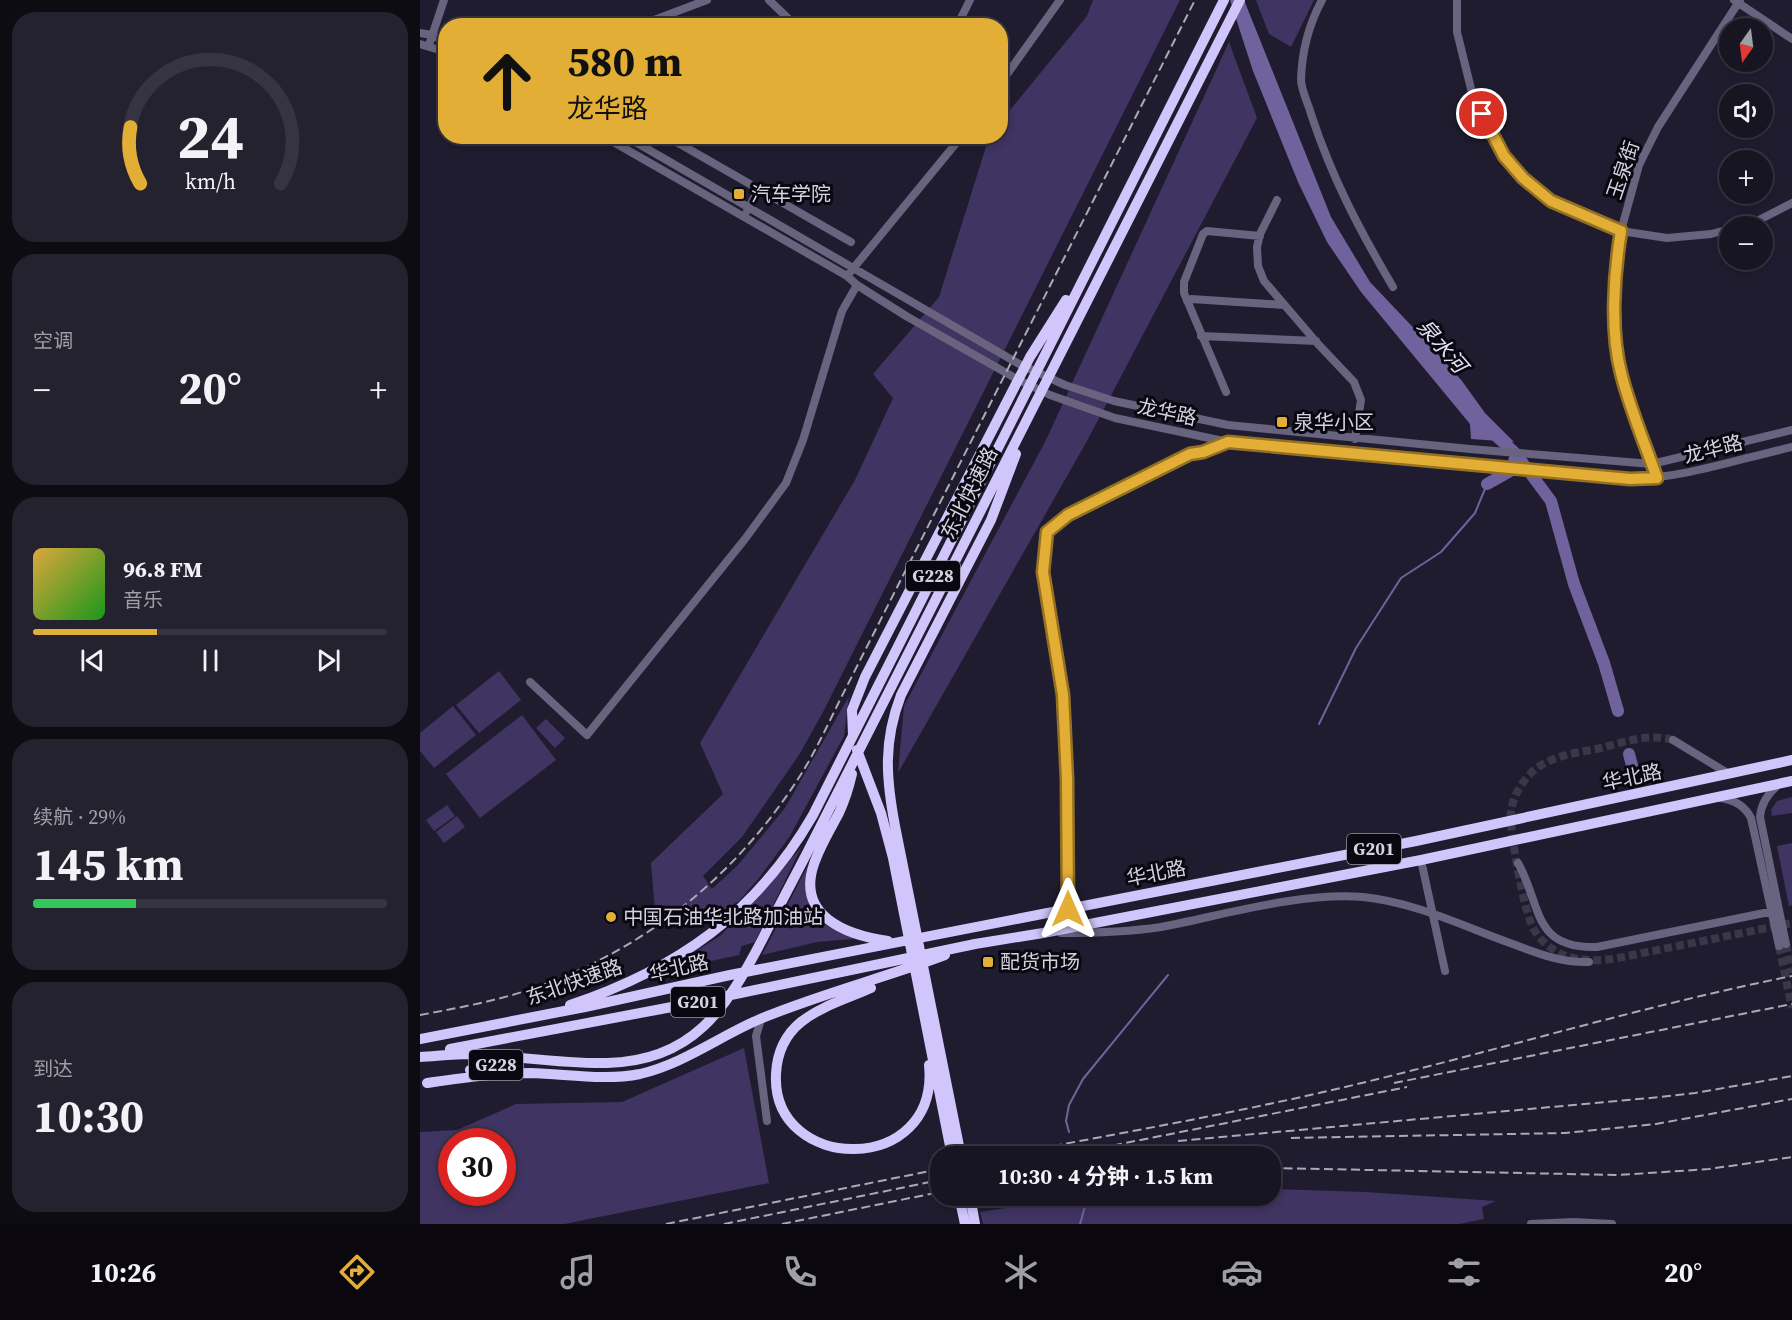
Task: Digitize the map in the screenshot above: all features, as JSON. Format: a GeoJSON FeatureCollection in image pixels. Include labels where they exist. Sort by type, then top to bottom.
{"type":"FeatureCollection","features":[{"type":"Feature","properties":{"kind":"highway","name":"东北快速路"},"geometry":{"type":"LineString","coordinates":[[568,1061],[607,1063],[644,1058],[676,1047],[705,1027],[736,987],[858,753],[1240,0]]}},
{"type":"Feature","properties":{"kind":"highway","name":"东北快速路"},"geometry":{"type":"LineString","coordinates":[[519,1020],[597,996],[658,969],[734,916],[756,894],[782,862],[813,815],[1222,4]]}},
{"type":"Feature","properties":{"kind":"highway"},"geometry":{"type":"LineString","coordinates":[[959,1146],[933,1053],[885,828],[853,737],[852,710],[865,677],[1041,337],[1089,268]]}},
{"type":"Feature","properties":{"kind":"highway"},"geometry":{"type":"LineString","coordinates":[[950,1146],[887,778],[887,752],[892,724],[901,695],[991,520],[1029,417]]}},
{"type":"Feature","properties":{"kind":"highway"},"geometry":{"type":"LineString","coordinates":[[858,753],[845,798],[814,862],[811,877],[813,896],[827,920],[844,931],[881,940],[906,941]]}},
{"type":"Feature","properties":{"kind":"highway","name":"华北路"},"geometry":{"type":"LineString","coordinates":[[420,1039],[730,975],[1416,841],[1792,760]]}},
{"type":"Feature","properties":{"kind":"highway","name":"华北路"},"geometry":{"type":"LineString","coordinates":[[420,1056],[693,1003],[975,944],[1044,933],[1420,860],[1792,781]]}},
{"type":"Feature","properties":{"kind":"highway"},"geometry":{"type":"LineString","coordinates":[[423,1084],[506,1073],[596,1077],[639,1074],[676,1061],[724,1035],[761,1019],[895,974],[975,944]]}},
{"type":"Feature","properties":{"kind":"highway"},"geometry":{"type":"LineString","coordinates":[[895,974],[814,1014],[793,1030],[781,1048],[778,1058],[776,1079],[780,1103],[793,1123],[822,1144],[846,1150],[882,1146],[909,1128],[922,1111],[929,1089],[933,1053]]}},
{"type":"Feature","properties":{"kind":"highway"},"geometry":{"type":"LineString","coordinates":[[420,1056],[469,1054],[568,1061]]}},
{"type":"Feature","properties":{"kind":"highway","name":"G228"},"geometry":{"type":"LineString","coordinates":[[423,1084],[492,1065],[568,1061]]}},
{"type":"Feature","properties":{"kind":"highway"},"geometry":{"type":"LineString","coordinates":[[961,1206],[965,1224]]}},
{"type":"Feature","properties":{"kind":"highway"},"geometry":{"type":"LineString","coordinates":[[972,1206],[975,1224]]}},
{"type":"Feature","properties":{"kind":"street"},"geometry":{"type":"LineString","coordinates":[[429,45],[444,0]]}},
{"type":"Feature","properties":{"kind":"street"},"geometry":{"type":"LineString","coordinates":[[659,18],[707,0]]}},
{"type":"Feature","properties":{"kind":"street"},"geometry":{"type":"LineString","coordinates":[[769,0],[788,18]]}},
{"type":"Feature","properties":{"kind":"street"},"geometry":{"type":"LineString","coordinates":[[961,18],[969,0]]}},
{"type":"Feature","properties":{"kind":"street"},"geometry":{"type":"LineString","coordinates":[[1008,73],[1060,0]]}},
{"type":"Feature","properties":{"kind":"street"},"geometry":{"type":"LineString","coordinates":[[1322,0],[1313,18],[1304,51],[1301,82],[1323,150],[1347,205],[1393,287]]}},
{"type":"Feature","properties":{"kind":"street"},"geometry":{"type":"LineString","coordinates":[[1457,0],[1457,32],[1473,97],[1504,156],[1523,178],[1551,201],[1621,231],[1667,238],[1719,232]]}},
{"type":"Feature","properties":{"kind":"street"},"geometry":{"type":"LineString","coordinates":[[1737,1],[1792,39]]}},
{"type":"Feature","properties":{"kind":"street","name":"玉泉街"},"geometry":{"type":"LineString","coordinates":[[1657,478],[1621,373],[1615,316],[1616,262],[1621,231],[1639,165],[1653,136],[1737,1]]}},
{"type":"Feature","properties":{"kind":"street"},"geometry":{"type":"LineString","coordinates":[[420,33],[438,38]]}},
{"type":"Feature","properties":{"kind":"street"},"geometry":{"type":"LineString","coordinates":[[420,44],[438,49]]}},
{"type":"Feature","properties":{"kind":"street","name":"龙华路"},"geometry":{"type":"LineString","coordinates":[[617,144],[846,276],[906,316],[1017,379],[1050,395],[1115,418],[1228,442],[1630,479],[1657,478],[1694,471],[1792,447]]}},
{"type":"Feature","properties":{"kind":"street","name":"龙华路"},"geometry":{"type":"LineString","coordinates":[[639,144],[1021,365],[1065,385],[1113,401],[1228,425],[1355,439],[1652,464],[1792,430]]}},
{"type":"Feature","properties":{"kind":"street"},"geometry":{"type":"LineString","coordinates":[[680,144],[851,242]]}},
{"type":"Feature","properties":{"kind":"street"},"geometry":{"type":"LineString","coordinates":[[846,276],[955,144]]}},
{"type":"Feature","properties":{"kind":"street"},"geometry":{"type":"LineString","coordinates":[[742,216],[749,208],[759,188]]}},
{"type":"Feature","properties":{"kind":"street"},"geometry":{"type":"LineString","coordinates":[[1277,200],[1260,236],[1257,247],[1258,266],[1264,281],[1354,382],[1361,400],[1355,439]]}},
{"type":"Feature","properties":{"kind":"street"},"geometry":{"type":"LineString","coordinates":[[1767,216],[1792,203]]}},
{"type":"Feature","properties":{"kind":"street"},"geometry":{"type":"LineString","coordinates":[[1226,392],[1187,301],[1184,282],[1203,234],[1207,231],[1260,236]]}},
{"type":"Feature","properties":{"kind":"street"},"geometry":{"type":"LineString","coordinates":[[530,682],[587,735],[745,539],[786,483],[802,440],[842,311],[857,285]]}},
{"type":"Feature","properties":{"kind":"street"},"geometry":{"type":"LineString","coordinates":[[1187,301],[1191,299],[1284,305]]}},
{"type":"Feature","properties":{"kind":"street"},"geometry":{"type":"LineString","coordinates":[[1201,336],[1316,341]]}},
{"type":"Feature","properties":{"kind":"street"},"geometry":{"type":"LineString","coordinates":[[1068,909],[1067,779],[1063,695],[1043,572],[1047,532],[1068,515],[1190,454],[1203,452],[1228,442]]}},
{"type":"Feature","properties":{"kind":"street"},"geometry":{"type":"LineString","coordinates":[[1673,740],[1729,774]]}},
{"type":"Feature","properties":{"kind":"street"},"geometry":{"type":"LineString","coordinates":[[1780,784],[1767,796],[1760,817],[1782,945]]}},
{"type":"Feature","properties":{"kind":"street"},"geometry":{"type":"LineString","coordinates":[[1716,798],[1734,801],[1748,811],[1775,911]]}},
{"type":"Feature","properties":{"kind":"street"},"geometry":{"type":"LineString","coordinates":[[1420,860],[1445,971]]}},
{"type":"Feature","properties":{"kind":"street"},"geometry":{"type":"LineString","coordinates":[[1518,863],[1545,928],[1559,941],[1569,945],[1597,947],[1775,911]]}},
{"type":"Feature","properties":{"kind":"street"},"geometry":{"type":"LineString","coordinates":[[1044,933],[1130,931],[1276,904],[1334,896],[1382,900],[1422,911],[1548,957],[1589,962]]}},
{"type":"Feature","properties":{"kind":"street"},"geometry":{"type":"LineString","coordinates":[[761,1019],[756,1036],[767,1121]]}},
{"type":"Feature","properties":{"kind":"street"},"geometry":{"type":"LineString","coordinates":[[1531,1224],[1564,1222],[1612,1224]]}},
{"type":"Feature","properties":{"kind":"shaded area"},"geometry":{"type":"Polygon","coordinates":[[[1093,0],[1180,0],[823,712],[799,755],[742,837],[703,876],[712,889],[738,865],[785,808],[849,696],[844,736],[790,836],[739,901],[714,916],[689,923],[655,910],[651,863],[723,794],[700,743],[855,480],[893,398],[873,374],[939,297],[987,144],[1008,144],[1008,112],[1087,16],[1093,0]]]}},
{"type":"Feature","properties":{"kind":"shaded area","name":"泉水河"},"geometry":{"type":"Polygon","coordinates":[[[1230,0],[1244,0],[1331,217],[1370,282],[1462,381],[1485,413],[1514,442],[1471,439],[1470,424],[1361,292],[1327,242],[1298,182],[1253,71],[1230,0]]]}},
{"type":"Feature","properties":{"kind":"shaded area"},"geometry":{"type":"Polygon","coordinates":[[[1256,0],[1314,0],[1291,47],[1269,34],[1256,0]]]}},
{"type":"Feature","properties":{"kind":"shaded area"},"geometry":{"type":"Polygon","coordinates":[[[1229,42],[1257,118],[1087,441],[898,773],[904,706],[1046,440],[1229,42]]]}},
{"type":"Feature","properties":{"kind":"shaded area"},"geometry":{"type":"Polygon","coordinates":[[[499,671],[521,700],[479,733],[456,705],[499,671]]]}},
{"type":"Feature","properties":{"kind":"shaded area"},"geometry":{"type":"Polygon","coordinates":[[[453,706],[476,735],[434,768],[420,751],[420,733],[453,706]]]}},
{"type":"Feature","properties":{"kind":"shaded area"},"geometry":{"type":"Polygon","coordinates":[[[522,715],[556,760],[480,818],[446,774],[522,715]]]}},
{"type":"Feature","properties":{"kind":"shaded area"},"geometry":{"type":"Polygon","coordinates":[[[546,719],[565,738],[555,748],[536,728],[546,719]]]}},
{"type":"Feature","properties":{"kind":"shaded area"},"geometry":{"type":"Polygon","coordinates":[[[1792,797],[1792,813],[1772,816],[1771,810],[1777,801],[1792,797]]]}},
{"type":"Feature","properties":{"kind":"shaded area"},"geometry":{"type":"Polygon","coordinates":[[[447,805],[455,816],[434,831],[426,820],[447,805]]]}},
{"type":"Feature","properties":{"kind":"shaded area"},"geometry":{"type":"Polygon","coordinates":[[[457,816],[465,827],[444,843],[436,832],[457,816]]]}},
{"type":"Feature","properties":{"kind":"shaded area"},"geometry":{"type":"Polygon","coordinates":[[[1792,843],[1792,905],[1789,906],[1777,846],[1792,843]]]}},
{"type":"Feature","properties":{"kind":"shaded area"},"geometry":{"type":"Polygon","coordinates":[[[802,846],[755,942],[742,946],[739,955],[664,971],[720,936],[770,884],[802,846]]]}},
{"type":"Feature","properties":{"kind":"shaded area"},"geometry":{"type":"Polygon","coordinates":[[[812,857],[814,910],[825,924],[853,939],[817,942],[762,955],[812,857]]]}},
{"type":"Feature","properties":{"kind":"shaded area"},"geometry":{"type":"Polygon","coordinates":[[[744,1048],[769,1183],[564,1224],[420,1224],[420,1132],[438,1131],[438,1206],[516,1206],[516,1128],[462,1128],[516,1104],[622,1102],[744,1048]]]}},
{"type":"Feature","properties":{"kind":"shaded area"},"geometry":{"type":"Polygon","coordinates":[[[1281,1189],[1366,1192],[1496,1201],[1482,1207],[1484,1219],[1459,1224],[983,1224],[980,1212],[1019,1206],[1281,1206],[1281,1189]]]}},
{"type":"Feature","properties":{"kind":"waterway","name":"泉水河"},"geometry":{"type":"LineString","coordinates":[[1491,431],[1516,454],[1551,501],[1574,584],[1604,663],[1618,711]]}},
{"type":"Feature","properties":{"kind":"waterway"},"geometry":{"type":"LineString","coordinates":[[1487,484],[1512,470],[1515,458]]}},
{"type":"Feature","properties":{"kind":"waterway"},"geometry":{"type":"LineString","coordinates":[[1319,724],[1356,648],[1401,578],[1441,552],[1475,513],[1487,484]]}},
{"type":"Feature","properties":{"kind":"waterway","name":"泉水河"},"geometry":{"type":"LineString","coordinates":[[1629,754],[1634,773]]}},
{"type":"Feature","properties":{"kind":"waterway"},"geometry":{"type":"LineString","coordinates":[[1069,1132],[1066,1121],[1069,1105],[1083,1079],[1168,975]]}},
{"type":"Feature","properties":{"kind":"waterway"},"geometry":{"type":"LineString","coordinates":[[1080,1224],[1085,1206]]}},
{"type":"Feature","properties":{"kind":"tunnel"},"geometry":{"type":"LineString","coordinates":[[1673,740],[1655,737],[1637,739],[1565,756],[1539,766],[1525,780],[1514,800],[1511,821],[1522,889],[1529,919],[1535,931],[1558,953],[1581,960],[1597,960],[1613,959],[1792,923]]}},
{"type":"Feature","properties":{"kind":"tunnel"},"geometry":{"type":"LineString","coordinates":[[1786,944],[1792,973]]}},
{"type":"Feature","properties":{"kind":"tunnel"},"geometry":{"type":"LineString","coordinates":[[1779,946],[1792,1008]]}},
{"type":"Feature","properties":{"kind":"railway"},"geometry":{"type":"LineString","coordinates":[[420,1015],[485,1002],[532,989],[586,967],[623,947],[657,926],[690,901],[748,845],[774,813],[818,745],[1195,0]]}},
{"type":"Feature","properties":{"kind":"railway"},"geometry":{"type":"LineString","coordinates":[[1053,1146],[1284,1101],[1430,1066],[1636,1012],[1792,976]]}},
{"type":"Feature","properties":{"kind":"railway"},"geometry":{"type":"LineString","coordinates":[[1394,1083],[1792,1004]]}},
{"type":"Feature","properties":{"kind":"railway"},"geometry":{"type":"LineString","coordinates":[[1178,1141],[1650,1098],[1695,1093],[1792,1076]]}},
{"type":"Feature","properties":{"kind":"railway"},"geometry":{"type":"LineString","coordinates":[[1110,1146],[1407,1087]]}},
{"type":"Feature","properties":{"kind":"railway"},"geometry":{"type":"LineString","coordinates":[[1291,1138],[1565,1133],[1656,1124],[1792,1099]]}},
{"type":"Feature","properties":{"kind":"railway"},"geometry":{"type":"LineString","coordinates":[[1281,1168],[1619,1175],[1709,1169],[1792,1157]]}},
{"type":"Feature","properties":{"kind":"railway"},"geometry":{"type":"LineString","coordinates":[[666,1224],[930,1171]]}},
{"type":"Feature","properties":{"kind":"railway"},"geometry":{"type":"LineString","coordinates":[[724,1224],[930,1182]]}},
{"type":"Feature","properties":{"kind":"railway"},"geometry":{"type":"LineString","coordinates":[[782,1224],[930,1194]]}},
{"type":"Feature","properties":{"kind":"place","name":"汽车学院"},"geometry":{"type":"Point","coordinates":[739,194]}},
{"type":"Feature","properties":{"kind":"place","name":"泉华小区"},"geometry":{"type":"Point","coordinates":[1282,422]}},
{"type":"Feature","properties":{"kind":"place","name":"中国石油华北路加油站"},"geometry":{"type":"Point","coordinates":[611,917]}},
{"type":"Feature","properties":{"kind":"place","name":"配货市场"},"geometry":{"type":"Point","coordinates":[988,962]}},
{"type":"Feature","properties":{"kind":"route"},"geometry":{"type":"LineString","coordinates":[[1068,909],[1067,779],[1063,695],[1043,572],[1047,532],[1068,515],[1190,454],[1203,452],[1228,442],[1630,479],[1657,478],[1621,373],[1615,316],[1616,262],[1621,231],[1551,201],[1523,178],[1504,156],[1482,114]]}}]}
